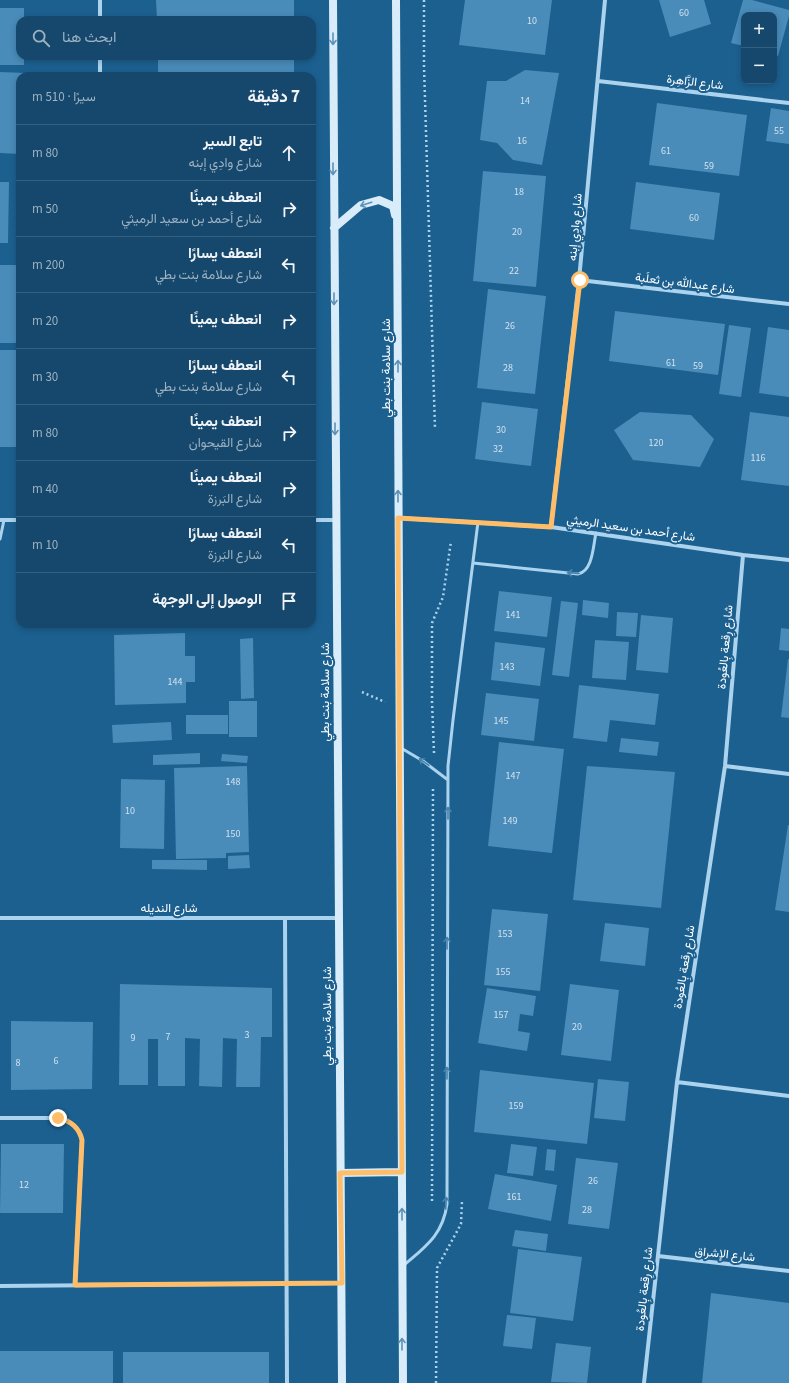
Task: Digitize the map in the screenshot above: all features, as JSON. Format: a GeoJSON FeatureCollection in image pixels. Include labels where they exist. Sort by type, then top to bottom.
{"type":"FeatureCollection","features":[{"type":"Feature","properties":{"kind":"main road","name":"شارع سلامة بنت بطي"},"geometry":{"type":"LineString","coordinates":[[333,0],[342,1383]]}},
{"type":"Feature","properties":{"kind":"main road","name":"شارع سلامة بنت بطي"},"geometry":{"type":"LineString","coordinates":[[396,0],[402,1383]]}},
{"type":"Feature","properties":{"kind":"main road"},"geometry":{"type":"LineString","coordinates":[[334,228],[361,205],[379,200],[393,206],[397,230]]}},
{"type":"Feature","properties":{"kind":"main road"},"geometry":{"type":"LineString","coordinates":[[340,1173],[402,1172]]}},
{"type":"Feature","properties":{"kind":"street"},"geometry":{"type":"LineString","coordinates":[[100,0],[100,16]]}},
{"type":"Feature","properties":{"kind":"street","name":"شارع وادِي إبنه"},"geometry":{"type":"LineString","coordinates":[[551,527],[580,280],[605,0]]}},
{"type":"Feature","properties":{"kind":"street"},"geometry":{"type":"LineString","coordinates":[[100,60],[100,72]]}},
{"type":"Feature","properties":{"kind":"street","name":"شارع الزَّاهِرة"},"geometry":{"type":"LineString","coordinates":[[598,81],[789,103]]}},
{"type":"Feature","properties":{"kind":"street","name":"شارع عبدالله بن ثعلَبة"},"geometry":{"type":"LineString","coordinates":[[580,280],[789,304]]}},
{"type":"Feature","properties":{"kind":"street","name":"شارع أحمد بن سعيد الرميثي"},"geometry":{"type":"LineString","coordinates":[[398,518],[551,527],[743,555],[789,560]]}},
{"type":"Feature","properties":{"kind":"street"},"geometry":{"type":"LineString","coordinates":[[2,520],[16,520]]}},
{"type":"Feature","properties":{"kind":"street"},"geometry":{"type":"LineString","coordinates":[[316,520],[336,520]]}},
{"type":"Feature","properties":{"kind":"street","name":"شارع رِقعة بِالعُودة"},"geometry":{"type":"LineString","coordinates":[[644,1383],[677,1082],[725,766],[743,555]]}},
{"type":"Feature","properties":{"kind":"street"},"geometry":{"type":"LineString","coordinates":[[725,766],[789,774]]}},
{"type":"Feature","properties":{"kind":"street","name":"شارع النديله"},"geometry":{"type":"LineString","coordinates":[[0,918],[339,918]]}},
{"type":"Feature","properties":{"kind":"street"},"geometry":{"type":"LineString","coordinates":[[285,918],[287,1383]]}},
{"type":"Feature","properties":{"kind":"street"},"geometry":{"type":"LineString","coordinates":[[677,1082],[789,1096]]}},
{"type":"Feature","properties":{"kind":"street"},"geometry":{"type":"LineString","coordinates":[[0,1118],[58,1118],[67,1120],[80,1132],[82,1140],[75,1285]]}},
{"type":"Feature","properties":{"kind":"street","name":"شارع الإشراق"},"geometry":{"type":"LineString","coordinates":[[658,1256],[789,1271]]}},
{"type":"Feature","properties":{"kind":"street"},"geometry":{"type":"LineString","coordinates":[[0,1286],[342,1283]]}},
{"type":"Feature","properties":{"kind":"lane"},"geometry":{"type":"LineString","coordinates":[[0,539],[2,520]]}},
{"type":"Feature","properties":{"kind":"lane"},"geometry":{"type":"LineString","coordinates":[[402,1267],[432,1240],[438,1232],[447,1204],[449,751],[478,522]]}},
{"type":"Feature","properties":{"kind":"lane"},"geometry":{"type":"LineString","coordinates":[[473,563],[582,574],[589,567],[596,534]]}},
{"type":"Feature","properties":{"kind":"lane"},"geometry":{"type":"LineString","coordinates":[[399,747],[417,757],[448,780]]}},
{"type":"Feature","properties":{"kind":"path"},"geometry":{"type":"LineString","coordinates":[[424,0],[424,74],[436,429]]}},
{"type":"Feature","properties":{"kind":"path"},"geometry":{"type":"LineString","coordinates":[[434,753],[432,702],[432,623],[443,597],[451,541]]}},
{"type":"Feature","properties":{"kind":"path"},"geometry":{"type":"LineString","coordinates":[[362,692],[387,702]]}},
{"type":"Feature","properties":{"kind":"path"},"geometry":{"type":"LineString","coordinates":[[432,1201],[433,787]]}},
{"type":"Feature","properties":{"kind":"path"},"geometry":{"type":"LineString","coordinates":[[436,1383],[437,1268],[461,1224],[462,1201]]}},
{"type":"Feature","properties":{"kind":"building"},"geometry":{"type":"Polygon","coordinates":[[[156,0],[294,0],[294,16],[157,16],[156,0]]]}},
{"type":"Feature","properties":{"kind":"building"},"geometry":{"type":"Polygon","coordinates":[[[465,0],[552,0],[545,55],[459,45],[465,0]]]}},
{"type":"Feature","properties":{"kind":"building"},"geometry":{"type":"Polygon","coordinates":[[[659,0],[704,0],[711,24],[670,37],[659,0]]]}},
{"type":"Feature","properties":{"kind":"building"},"geometry":{"type":"Polygon","coordinates":[[[743,0],[752,0],[789,10],[789,16],[778,56],[777,12],[741,12],[741,45],[731,43],[743,0]]]}},
{"type":"Feature","properties":{"kind":"building"},"geometry":{"type":"Polygon","coordinates":[[[0,8],[24,8],[24,16],[16,16],[16,60],[24,60],[24,65],[0,65],[0,8]]]}},
{"type":"Feature","properties":{"kind":"building"},"geometry":{"type":"Polygon","coordinates":[[[158,60],[294,60],[294,72],[158,72],[158,60]]]}},
{"type":"Feature","properties":{"kind":"building"},"geometry":{"type":"Polygon","coordinates":[[[525,70],[559,73],[542,165],[513,160],[497,143],[480,140],[487,81],[506,81],[525,70]]]}},
{"type":"Feature","properties":{"kind":"building"},"geometry":{"type":"Polygon","coordinates":[[[0,72],[16,73],[16,154],[0,153],[0,72]]]}},
{"type":"Feature","properties":{"kind":"building"},"geometry":{"type":"Polygon","coordinates":[[[657,103],[747,115],[739,176],[649,165],[657,103]]]}},
{"type":"Feature","properties":{"kind":"building"},"geometry":{"type":"Polygon","coordinates":[[[771,108],[789,111],[789,144],[766,141],[771,108]]]}},
{"type":"Feature","properties":{"kind":"building"},"geometry":{"type":"Polygon","coordinates":[[[483,171],[546,176],[536,287],[473,281],[483,171]]]}},
{"type":"Feature","properties":{"kind":"building"},"geometry":{"type":"Polygon","coordinates":[[[0,182],[9,182],[8,243],[0,243],[0,182]]]}},
{"type":"Feature","properties":{"kind":"building"},"geometry":{"type":"Polygon","coordinates":[[[636,182],[720,193],[714,240],[630,229],[636,182]]]}},
{"type":"Feature","properties":{"kind":"building"},"geometry":{"type":"Polygon","coordinates":[[[0,265],[16,265],[16,343],[0,343],[0,265]]]}},
{"type":"Feature","properties":{"kind":"building"},"geometry":{"type":"Polygon","coordinates":[[[488,289],[546,296],[535,394],[477,388],[488,289]]]}},
{"type":"Feature","properties":{"kind":"building"},"geometry":{"type":"Polygon","coordinates":[[[615,311],[725,324],[718,375],[609,361],[615,311]]]}},
{"type":"Feature","properties":{"kind":"building"},"geometry":{"type":"Polygon","coordinates":[[[729,325],[751,328],[741,397],[719,394],[729,325]]]}},
{"type":"Feature","properties":{"kind":"building"},"geometry":{"type":"Polygon","coordinates":[[[768,327],[789,330],[789,397],[759,393],[768,327]]]}},
{"type":"Feature","properties":{"kind":"building"},"geometry":{"type":"Polygon","coordinates":[[[0,350],[16,350],[16,447],[0,447],[0,350]]]}},
{"type":"Feature","properties":{"kind":"building"},"geometry":{"type":"Polygon","coordinates":[[[482,402],[538,409],[531,466],[475,459],[482,402]]]}},
{"type":"Feature","properties":{"kind":"building"},"geometry":{"type":"Polygon","coordinates":[[[640,412],[691,415],[714,439],[700,467],[633,460],[614,430],[640,412]]]}},
{"type":"Feature","properties":{"kind":"building"},"geometry":{"type":"Polygon","coordinates":[[[750,412],[789,417],[789,486],[741,480],[750,412]]]}},
{"type":"Feature","properties":{"kind":"building"},"geometry":{"type":"Polygon","coordinates":[[[499,591],[552,597],[547,637],[494,631],[499,591]]]}},
{"type":"Feature","properties":{"kind":"building"},"geometry":{"type":"Polygon","coordinates":[[[583,600],[609,603],[608,618],[582,615],[583,600]]]}},
{"type":"Feature","properties":{"kind":"building"},"geometry":{"type":"Polygon","coordinates":[[[561,601],[578,603],[569,677],[552,675],[561,601]]]}},
{"type":"Feature","properties":{"kind":"building"},"geometry":{"type":"Polygon","coordinates":[[[617,612],[638,613],[636,637],[616,636],[617,612]]]}},
{"type":"Feature","properties":{"kind":"building"},"geometry":{"type":"Polygon","coordinates":[[[641,615],[673,618],[668,673],[636,670],[641,615]]]}},
{"type":"Feature","properties":{"kind":"building"},"geometry":{"type":"Polygon","coordinates":[[[781,628],[789,629],[789,651],[779,650],[781,628]]]}},
{"type":"Feature","properties":{"kind":"building"},"geometry":{"type":"Polygon","coordinates":[[[185,633],[185,656],[195,656],[195,682],[186,682],[186,703],[115,705],[114,635],[185,633]]]}},
{"type":"Feature","properties":{"kind":"building"},"geometry":{"type":"Polygon","coordinates":[[[253,638],[254,698],[241,699],[240,639],[253,638]]]}},
{"type":"Feature","properties":{"kind":"building"},"geometry":{"type":"Polygon","coordinates":[[[595,640],[629,642],[626,680],[592,678],[595,640]]]}},
{"type":"Feature","properties":{"kind":"building"},"geometry":{"type":"Polygon","coordinates":[[[495,642],[545,648],[540,686],[491,680],[495,642]]]}},
{"type":"Feature","properties":{"kind":"building"},"geometry":{"type":"Polygon","coordinates":[[[789,659],[789,718],[781,717],[789,659]]]}},
{"type":"Feature","properties":{"kind":"building"},"geometry":{"type":"Polygon","coordinates":[[[579,685],[659,694],[655,725],[610,720],[607,742],[573,738],[579,685]]]}},
{"type":"Feature","properties":{"kind":"building"},"geometry":{"type":"Polygon","coordinates":[[[486,693],[539,699],[534,741],[481,735],[486,693]]]}},
{"type":"Feature","properties":{"kind":"building"},"geometry":{"type":"Polygon","coordinates":[[[229,701],[257,701],[257,737],[229,737],[229,701]]]}},
{"type":"Feature","properties":{"kind":"building"},"geometry":{"type":"Polygon","coordinates":[[[186,715],[228,715],[228,734],[186,734],[186,715]]]}},
{"type":"Feature","properties":{"kind":"building"},"geometry":{"type":"Polygon","coordinates":[[[171,722],[172,740],[113,743],[112,725],[171,722]]]}},
{"type":"Feature","properties":{"kind":"building"},"geometry":{"type":"Polygon","coordinates":[[[621,738],[659,742],[657,756],[619,752],[621,738]]]}},
{"type":"Feature","properties":{"kind":"building"},"geometry":{"type":"Polygon","coordinates":[[[499,742],[564,749],[552,853],[488,846],[499,742]]]}},
{"type":"Feature","properties":{"kind":"building"},"geometry":{"type":"Polygon","coordinates":[[[200,753],[200,764],[153,765],[153,755],[200,753]]]}},
{"type":"Feature","properties":{"kind":"building"},"geometry":{"type":"Polygon","coordinates":[[[222,754],[248,756],[247,763],[221,761],[222,754]]]}},
{"type":"Feature","properties":{"kind":"building"},"geometry":{"type":"Polygon","coordinates":[[[247,766],[249,852],[226,853],[226,858],[176,859],[174,768],[247,766]]]}},
{"type":"Feature","properties":{"kind":"building"},"geometry":{"type":"Polygon","coordinates":[[[587,766],[675,772],[661,908],[573,900],[587,766]]]}},
{"type":"Feature","properties":{"kind":"building"},"geometry":{"type":"Polygon","coordinates":[[[121,779],[165,780],[164,849],[120,848],[121,779]]]}},
{"type":"Feature","properties":{"kind":"building"},"geometry":{"type":"Polygon","coordinates":[[[789,825],[789,912],[775,910],[789,825]]]}},
{"type":"Feature","properties":{"kind":"building"},"geometry":{"type":"Polygon","coordinates":[[[249,855],[250,868],[228,869],[228,856],[249,855]]]}},
{"type":"Feature","properties":{"kind":"building"},"geometry":{"type":"Polygon","coordinates":[[[152,860],[207,860],[207,870],[152,869],[152,860]]]}},
{"type":"Feature","properties":{"kind":"building"},"geometry":{"type":"Polygon","coordinates":[[[492,909],[548,914],[540,991],[484,985],[492,909]]]}},
{"type":"Feature","properties":{"kind":"building"},"geometry":{"type":"Polygon","coordinates":[[[605,923],[649,928],[645,966],[600,961],[605,923]]]}},
{"type":"Feature","properties":{"kind":"building"},"geometry":{"type":"Polygon","coordinates":[[[120,984],[272,988],[272,1037],[261,1037],[260,1087],[236,1087],[237,1039],[223,1038],[222,1087],[199,1086],[200,1039],[185,1038],[185,1086],[158,1086],[158,1039],[148,1039],[148,1085],[119,1085],[120,984]]]}},
{"type":"Feature","properties":{"kind":"building"},"geometry":{"type":"Polygon","coordinates":[[[570,984],[619,990],[611,1061],[561,1055],[570,984]]]}},
{"type":"Feature","properties":{"kind":"building"},"geometry":{"type":"Polygon","coordinates":[[[487,988],[536,996],[533,1016],[520,1014],[518,1031],[530,1033],[527,1051],[478,1043],[487,988]]]}},
{"type":"Feature","properties":{"kind":"building"},"geometry":{"type":"Polygon","coordinates":[[[11,1021],[93,1022],[92,1089],[11,1090],[11,1021]]]}},
{"type":"Feature","properties":{"kind":"building"},"geometry":{"type":"Polygon","coordinates":[[[480,1070],[594,1083],[587,1144],[474,1132],[480,1070]]]}},
{"type":"Feature","properties":{"kind":"building"},"geometry":{"type":"Polygon","coordinates":[[[598,1079],[629,1082],[625,1121],[594,1118],[598,1079]]]}},
{"type":"Feature","properties":{"kind":"building"},"geometry":{"type":"Polygon","coordinates":[[[1,1144],[64,1144],[63,1213],[0,1213],[1,1144]]]}},
{"type":"Feature","properties":{"kind":"building"},"geometry":{"type":"Polygon","coordinates":[[[511,1144],[537,1147],[533,1176],[507,1173],[511,1144]]]}},
{"type":"Feature","properties":{"kind":"building"},"geometry":{"type":"Polygon","coordinates":[[[547,1149],[556,1150],[554,1171],[545,1170],[547,1149]]]}},
{"type":"Feature","properties":{"kind":"building"},"geometry":{"type":"Polygon","coordinates":[[[576,1158],[618,1163],[609,1229],[568,1224],[576,1158]]]}},
{"type":"Feature","properties":{"kind":"building"},"geometry":{"type":"Polygon","coordinates":[[[495,1174],[557,1185],[551,1221],[488,1209],[495,1174]]]}},
{"type":"Feature","properties":{"kind":"building"},"geometry":{"type":"Polygon","coordinates":[[[515,1230],[548,1234],[546,1251],[512,1246],[515,1230]]]}},
{"type":"Feature","properties":{"kind":"building"},"geometry":{"type":"Polygon","coordinates":[[[518,1249],[582,1257],[573,1321],[510,1313],[518,1249]]]}},
{"type":"Feature","properties":{"kind":"building"},"geometry":{"type":"Polygon","coordinates":[[[711,1293],[789,1303],[789,1383],[702,1383],[711,1293]]]}},
{"type":"Feature","properties":{"kind":"building"},"geometry":{"type":"Polygon","coordinates":[[[507,1315],[536,1318],[532,1349],[503,1346],[507,1315]]]}},
{"type":"Feature","properties":{"kind":"building"},"geometry":{"type":"Polygon","coordinates":[[[556,1343],[591,1347],[587,1383],[551,1382],[556,1343]]]}},
{"type":"Feature","properties":{"kind":"building"},"geometry":{"type":"Polygon","coordinates":[[[0,1351],[113,1351],[113,1383],[0,1383],[0,1351]]]}},
{"type":"Feature","properties":{"kind":"building"},"geometry":{"type":"Polygon","coordinates":[[[123,1352],[269,1352],[269,1383],[123,1383],[123,1352]]]}},
{"type":"Feature","properties":{"kind":"route"},"geometry":{"type":"LineString","coordinates":[[58,1118],[67,1120],[74,1126],[80,1132],[82,1140],[75,1285],[342,1283],[340,1173],[402,1172],[398,518],[551,527],[580,280]]}}]}
